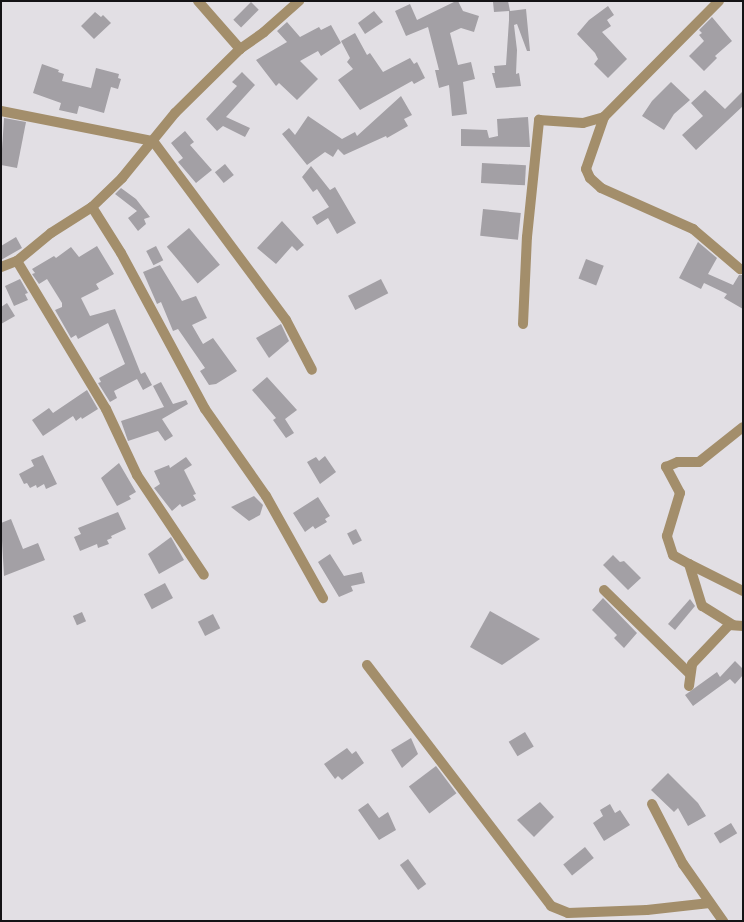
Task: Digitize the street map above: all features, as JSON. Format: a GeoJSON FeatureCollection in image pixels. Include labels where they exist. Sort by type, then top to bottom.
{"type":"FeatureCollection","features":[{"type":"Feature","properties":{"kind":"street"},"geometry":{"type":"LineString","coordinates":[[198,1],[240,49]]}},
{"type":"Feature","properties":{"kind":"street"},"geometry":{"type":"LineString","coordinates":[[1,267],[16,260],[51,233],[92,207],[122,178],[176,113],[240,49],[264,32],[299,1]]}},
{"type":"Feature","properties":{"kind":"street"},"geometry":{"type":"LineString","coordinates":[[719,1],[604,117],[586,169],[590,178],[622,199],[693,229],[740,269]]}},
{"type":"Feature","properties":{"kind":"street"},"geometry":{"type":"LineString","coordinates":[[1,111],[153,141],[286,320],[312,370]]}},
{"type":"Feature","properties":{"kind":"street"},"geometry":{"type":"LineString","coordinates":[[523,324],[527,237],[540,120],[583,123],[604,117]]}},
{"type":"Feature","properties":{"kind":"street"},"geometry":{"type":"LineString","coordinates":[[92,207],[121,253],[205,409],[266,496],[323,598]]}},
{"type":"Feature","properties":{"kind":"street"},"geometry":{"type":"LineString","coordinates":[[16,260],[106,409],[137,475],[204,575]]}},
{"type":"Feature","properties":{"kind":"street"},"geometry":{"type":"LineString","coordinates":[[743,427],[700,462],[678,462],[666,467],[680,493],[667,536],[673,555],[743,591]]}},
{"type":"Feature","properties":{"kind":"street"},"geometry":{"type":"LineString","coordinates":[[689,564],[702,606],[738,625]]}},
{"type":"Feature","properties":{"kind":"street"},"geometry":{"type":"LineString","coordinates":[[604,590],[690,674]]}},
{"type":"Feature","properties":{"kind":"street"},"geometry":{"type":"LineString","coordinates":[[689,686],[692,664],[729,625],[738,625]]}},
{"type":"Feature","properties":{"kind":"street"},"geometry":{"type":"LineString","coordinates":[[367,665],[551,906],[568,913],[647,910],[710,903]]}},
{"type":"Feature","properties":{"kind":"street"},"geometry":{"type":"LineString","coordinates":[[652,804],[683,864],[723,921]]}},
{"type":"Feature","properties":{"kind":"building"},"geometry":{"type":"Polygon","coordinates":[[[458,1],[463,11],[479,16],[474,32],[461,28],[450,33],[458,65],[471,62],[475,79],[463,82],[467,114],[452,116],[449,85],[439,88],[435,70],[439,70],[428,27],[406,36],[395,11],[410,4],[417,20],[458,1]]]}},
{"type":"Feature","properties":{"kind":"building"},"geometry":{"type":"Polygon","coordinates":[[[508,1],[510,11],[526,9],[530,51],[527,51],[517,24],[514,25],[517,50],[516,74],[519,73],[521,86],[496,88],[492,73],[495,73],[494,66],[506,65],[509,11],[494,12],[493,2],[508,1]]]}},
{"type":"Feature","properties":{"kind":"building"},"geometry":{"type":"Polygon","coordinates":[[[251,2],[259,10],[241,27],[233,20],[251,2]]]}},
{"type":"Feature","properties":{"kind":"building"},"geometry":{"type":"Polygon","coordinates":[[[608,6],[614,15],[607,20],[611,26],[602,32],[627,59],[608,78],[594,64],[598,59],[595,53],[577,34],[589,20],[608,6]]]}},
{"type":"Feature","properties":{"kind":"building"},"geometry":{"type":"Polygon","coordinates":[[[374,11],[383,22],[365,34],[358,23],[374,11]]]}},
{"type":"Feature","properties":{"kind":"building"},"geometry":{"type":"Polygon","coordinates":[[[95,12],[101,17],[103,15],[111,23],[94,39],[81,26],[95,12]]]}},
{"type":"Feature","properties":{"kind":"building"},"geometry":{"type":"Polygon","coordinates":[[[712,17],[732,41],[715,56],[717,58],[704,71],[689,56],[704,41],[699,35],[702,33],[699,30],[712,17]]]}},
{"type":"Feature","properties":{"kind":"building"},"geometry":{"type":"Polygon","coordinates":[[[287,22],[300,37],[319,27],[321,30],[331,25],[341,43],[321,56],[318,51],[300,61],[318,79],[297,100],[279,83],[276,86],[256,60],[287,42],[277,31],[287,22]]]}},
{"type":"Feature","properties":{"kind":"building"},"geometry":{"type":"Polygon","coordinates":[[[355,33],[367,55],[370,53],[383,72],[410,58],[414,64],[417,62],[425,78],[414,84],[412,81],[360,110],[338,80],[353,69],[347,62],[350,58],[341,41],[355,33]]]}},
{"type":"Feature","properties":{"kind":"building"},"geometry":{"type":"Polygon","coordinates":[[[42,64],[59,70],[58,72],[64,74],[62,81],[91,88],[96,68],[119,74],[118,78],[121,79],[118,89],[111,87],[104,113],[79,106],[77,114],[59,110],[61,103],[33,93],[42,64]]]}},
{"type":"Feature","properties":{"kind":"building"},"geometry":{"type":"Polygon","coordinates":[[[242,72],[255,85],[226,117],[250,128],[245,137],[223,126],[217,131],[206,119],[237,86],[232,82],[242,72]]]}},
{"type":"Feature","properties":{"kind":"building"},"geometry":{"type":"Polygon","coordinates":[[[671,82],[690,100],[674,114],[664,130],[642,116],[652,101],[671,82]]]}},
{"type":"Feature","properties":{"kind":"building"},"geometry":{"type":"Polygon","coordinates":[[[705,90],[725,109],[743,91],[743,106],[696,150],[682,135],[703,116],[691,103],[705,90]]]}},
{"type":"Feature","properties":{"kind":"building"},"geometry":{"type":"Polygon","coordinates":[[[401,96],[412,115],[404,119],[408,126],[387,138],[386,136],[344,155],[338,149],[333,157],[325,152],[307,165],[282,134],[289,128],[295,135],[308,116],[342,139],[355,132],[357,136],[401,96]]]}},
{"type":"Feature","properties":{"kind":"building"},"geometry":{"type":"Polygon","coordinates":[[[528,117],[530,147],[461,146],[461,129],[487,130],[489,138],[498,136],[497,119],[528,117]]]}},
{"type":"Feature","properties":{"kind":"building"},"geometry":{"type":"Polygon","coordinates":[[[4,118],[26,122],[17,168],[1,165],[4,118]]]}},
{"type":"Feature","properties":{"kind":"building"},"geometry":{"type":"Polygon","coordinates":[[[185,131],[194,142],[190,145],[212,170],[196,183],[178,162],[183,158],[171,143],[185,131]]]}},
{"type":"Feature","properties":{"kind":"building"},"geometry":{"type":"Polygon","coordinates":[[[482,163],[526,165],[525,185],[481,183],[482,163]]]}},
{"type":"Feature","properties":{"kind":"building"},"geometry":{"type":"Polygon","coordinates":[[[225,164],[234,175],[224,183],[215,172],[225,164]]]}},
{"type":"Feature","properties":{"kind":"building"},"geometry":{"type":"Polygon","coordinates":[[[311,166],[330,190],[335,187],[356,223],[337,234],[328,218],[317,225],[312,217],[329,207],[317,189],[313,192],[302,177],[311,166]]]}},
{"type":"Feature","properties":{"kind":"building"},"geometry":{"type":"Polygon","coordinates":[[[121,188],[136,199],[150,217],[144,219],[146,224],[138,231],[128,218],[137,211],[115,194],[121,188]]]}},
{"type":"Feature","properties":{"kind":"building"},"geometry":{"type":"Polygon","coordinates":[[[483,209],[521,213],[518,240],[480,236],[483,209]]]}},
{"type":"Feature","properties":{"kind":"building"},"geometry":{"type":"Polygon","coordinates":[[[282,221],[304,245],[297,251],[292,246],[276,264],[257,248],[282,221]]]}},
{"type":"Feature","properties":{"kind":"building"},"geometry":{"type":"Polygon","coordinates":[[[189,228],[220,265],[198,283],[167,247],[189,228]]]}},
{"type":"Feature","properties":{"kind":"building"},"geometry":{"type":"Polygon","coordinates":[[[16,237],[22,248],[1,260],[1,246],[16,237]]]}},
{"type":"Feature","properties":{"kind":"building"},"geometry":{"type":"Polygon","coordinates":[[[698,242],[717,258],[708,274],[733,285],[739,275],[743,275],[743,309],[724,298],[727,294],[704,283],[701,289],[679,278],[698,242]]]}},
{"type":"Feature","properties":{"kind":"building"},"geometry":{"type":"Polygon","coordinates":[[[97,246],[114,274],[96,284],[99,289],[81,298],[90,316],[115,309],[141,374],[145,372],[152,385],[143,390],[137,379],[114,391],[117,398],[110,402],[98,383],[101,382],[99,378],[125,364],[108,323],[78,339],[76,335],[71,338],[55,310],[62,307],[62,303],[47,279],[39,284],[32,274],[35,273],[32,269],[54,256],[56,258],[71,247],[79,257],[97,246]]]}},
{"type":"Feature","properties":{"kind":"building"},"geometry":{"type":"Polygon","coordinates":[[[156,246],[163,260],[153,265],[146,251],[156,246]]]}},
{"type":"Feature","properties":{"kind":"building"},"geometry":{"type":"Polygon","coordinates":[[[586,259],[604,266],[596,285],[578,279],[586,259]]]}},
{"type":"Feature","properties":{"kind":"building"},"geometry":{"type":"Polygon","coordinates":[[[160,265],[182,301],[196,296],[207,318],[192,325],[203,344],[213,338],[237,371],[216,384],[209,385],[200,371],[205,368],[178,329],[173,331],[161,302],[157,304],[143,272],[160,265]]]}},
{"type":"Feature","properties":{"kind":"building"},"geometry":{"type":"Polygon","coordinates":[[[20,279],[28,293],[25,294],[28,300],[14,306],[5,286],[20,279]]]}},
{"type":"Feature","properties":{"kind":"building"},"geometry":{"type":"Polygon","coordinates":[[[381,279],[388,293],[355,310],[348,296],[381,279]]]}},
{"type":"Feature","properties":{"kind":"building"},"geometry":{"type":"Polygon","coordinates":[[[7,303],[15,316],[1,324],[1,307],[7,303]]]}},
{"type":"Feature","properties":{"kind":"building"},"geometry":{"type":"Polygon","coordinates":[[[281,324],[289,341],[269,358],[256,338],[281,324]]]}},
{"type":"Feature","properties":{"kind":"building"},"geometry":{"type":"Polygon","coordinates":[[[267,377],[297,410],[285,419],[294,433],[286,438],[273,420],[276,418],[252,390],[267,377]]]}},
{"type":"Feature","properties":{"kind":"building"},"geometry":{"type":"Polygon","coordinates":[[[161,382],[173,404],[186,400],[188,404],[162,419],[173,436],[165,441],[158,431],[128,441],[121,421],[164,407],[153,386],[161,382]]]}},
{"type":"Feature","properties":{"kind":"building"},"geometry":{"type":"Polygon","coordinates":[[[87,390],[98,409],[76,421],[73,416],[43,436],[32,420],[49,408],[53,413],[87,390]]]}},
{"type":"Feature","properties":{"kind":"building"},"geometry":{"type":"Polygon","coordinates":[[[43,455],[57,484],[46,489],[44,484],[37,488],[36,485],[30,488],[27,483],[24,484],[19,474],[34,466],[31,460],[43,455]]]}},
{"type":"Feature","properties":{"kind":"building"},"geometry":{"type":"Polygon","coordinates":[[[325,456],[336,472],[320,484],[307,462],[316,457],[319,461],[325,456]]]}},
{"type":"Feature","properties":{"kind":"building"},"geometry":{"type":"Polygon","coordinates":[[[186,457],[192,465],[184,470],[196,494],[193,495],[196,500],[182,507],[180,504],[172,511],[154,488],[160,484],[154,471],[169,465],[170,468],[186,457]]]}},
{"type":"Feature","properties":{"kind":"building"},"geometry":{"type":"Polygon","coordinates":[[[119,463],[136,492],[129,496],[131,499],[117,506],[101,478],[119,463]]]}},
{"type":"Feature","properties":{"kind":"building"},"geometry":{"type":"Polygon","coordinates":[[[254,496],[263,505],[260,515],[249,521],[231,507],[254,496]]]}},
{"type":"Feature","properties":{"kind":"building"},"geometry":{"type":"Polygon","coordinates":[[[318,497],[330,516],[325,519],[327,522],[315,529],[313,526],[305,532],[293,513],[318,497]]]}},
{"type":"Feature","properties":{"kind":"building"},"geometry":{"type":"Polygon","coordinates":[[[118,512],[126,529],[111,536],[112,538],[107,540],[109,544],[98,548],[97,544],[80,551],[74,537],[81,534],[78,528],[118,512]]]}},
{"type":"Feature","properties":{"kind":"building"},"geometry":{"type":"Polygon","coordinates":[[[11,519],[23,549],[38,543],[45,560],[4,576],[1,523],[11,519]]]}},
{"type":"Feature","properties":{"kind":"building"},"geometry":{"type":"Polygon","coordinates":[[[356,529],[362,541],[353,545],[347,534],[356,529]]]}},
{"type":"Feature","properties":{"kind":"building"},"geometry":{"type":"Polygon","coordinates":[[[171,537],[184,560],[159,574],[148,554],[171,537]]]}},
{"type":"Feature","properties":{"kind":"building"},"geometry":{"type":"Polygon","coordinates":[[[330,554],[344,576],[362,572],[365,583],[351,586],[353,591],[339,597],[318,562],[330,554]]]}},
{"type":"Feature","properties":{"kind":"building"},"geometry":{"type":"Polygon","coordinates":[[[613,555],[620,562],[624,561],[641,578],[628,590],[603,565],[613,555]]]}},
{"type":"Feature","properties":{"kind":"building"},"geometry":{"type":"Polygon","coordinates":[[[165,583],[173,598],[152,609],[144,594],[165,583]]]}},
{"type":"Feature","properties":{"kind":"building"},"geometry":{"type":"Polygon","coordinates":[[[603,598],[637,633],[624,648],[614,638],[617,635],[592,610],[603,598]]]}},
{"type":"Feature","properties":{"kind":"building"},"geometry":{"type":"Polygon","coordinates":[[[690,599],[695,606],[675,630],[668,624],[690,599]]]}},
{"type":"Feature","properties":{"kind":"building"},"geometry":{"type":"Polygon","coordinates":[[[490,611],[540,639],[502,665],[470,647],[490,611]]]}},
{"type":"Feature","properties":{"kind":"building"},"geometry":{"type":"Polygon","coordinates":[[[82,612],[86,621],[77,625],[73,616],[82,612]]]}},
{"type":"Feature","properties":{"kind":"building"},"geometry":{"type":"Polygon","coordinates":[[[213,614],[220,628],[205,636],[198,622],[213,614]]]}},
{"type":"Feature","properties":{"kind":"building"},"geometry":{"type":"Polygon","coordinates":[[[735,661],[743,669],[743,675],[735,684],[730,679],[693,706],[685,695],[717,672],[720,677],[735,661]]]}},
{"type":"Feature","properties":{"kind":"building"},"geometry":{"type":"Polygon","coordinates":[[[525,732],[534,747],[517,756],[509,742],[525,732]]]}},
{"type":"Feature","properties":{"kind":"building"},"geometry":{"type":"Polygon","coordinates":[[[411,738],[418,754],[402,768],[391,750],[411,738]]]}},
{"type":"Feature","properties":{"kind":"building"},"geometry":{"type":"Polygon","coordinates":[[[347,748],[352,754],[356,751],[364,763],[342,780],[338,776],[335,779],[324,764],[347,748]]]}},
{"type":"Feature","properties":{"kind":"building"},"geometry":{"type":"Polygon","coordinates":[[[436,766],[456,793],[429,814],[409,786],[436,766]]]}},
{"type":"Feature","properties":{"kind":"building"},"geometry":{"type":"Polygon","coordinates":[[[668,773],[698,803],[706,816],[688,826],[678,808],[674,812],[651,790],[668,773]]]}},
{"type":"Feature","properties":{"kind":"building"},"geometry":{"type":"Polygon","coordinates":[[[540,802],[554,817],[534,837],[517,820],[540,802]]]}},
{"type":"Feature","properties":{"kind":"building"},"geometry":{"type":"Polygon","coordinates":[[[368,803],[379,818],[388,812],[396,830],[379,840],[358,810],[368,803]]]}},
{"type":"Feature","properties":{"kind":"building"},"geometry":{"type":"Polygon","coordinates":[[[610,804],[615,813],[620,810],[630,825],[604,841],[593,823],[603,816],[600,810],[610,804]]]}},
{"type":"Feature","properties":{"kind":"building"},"geometry":{"type":"Polygon","coordinates":[[[731,823],[737,833],[720,844],[714,833],[731,823]]]}},
{"type":"Feature","properties":{"kind":"building"},"geometry":{"type":"Polygon","coordinates":[[[585,847],[594,858],[572,876],[563,865],[585,847]]]}},
{"type":"Feature","properties":{"kind":"building"},"geometry":{"type":"Polygon","coordinates":[[[408,859],[426,884],[418,890],[400,865],[408,859]]]}}]}
